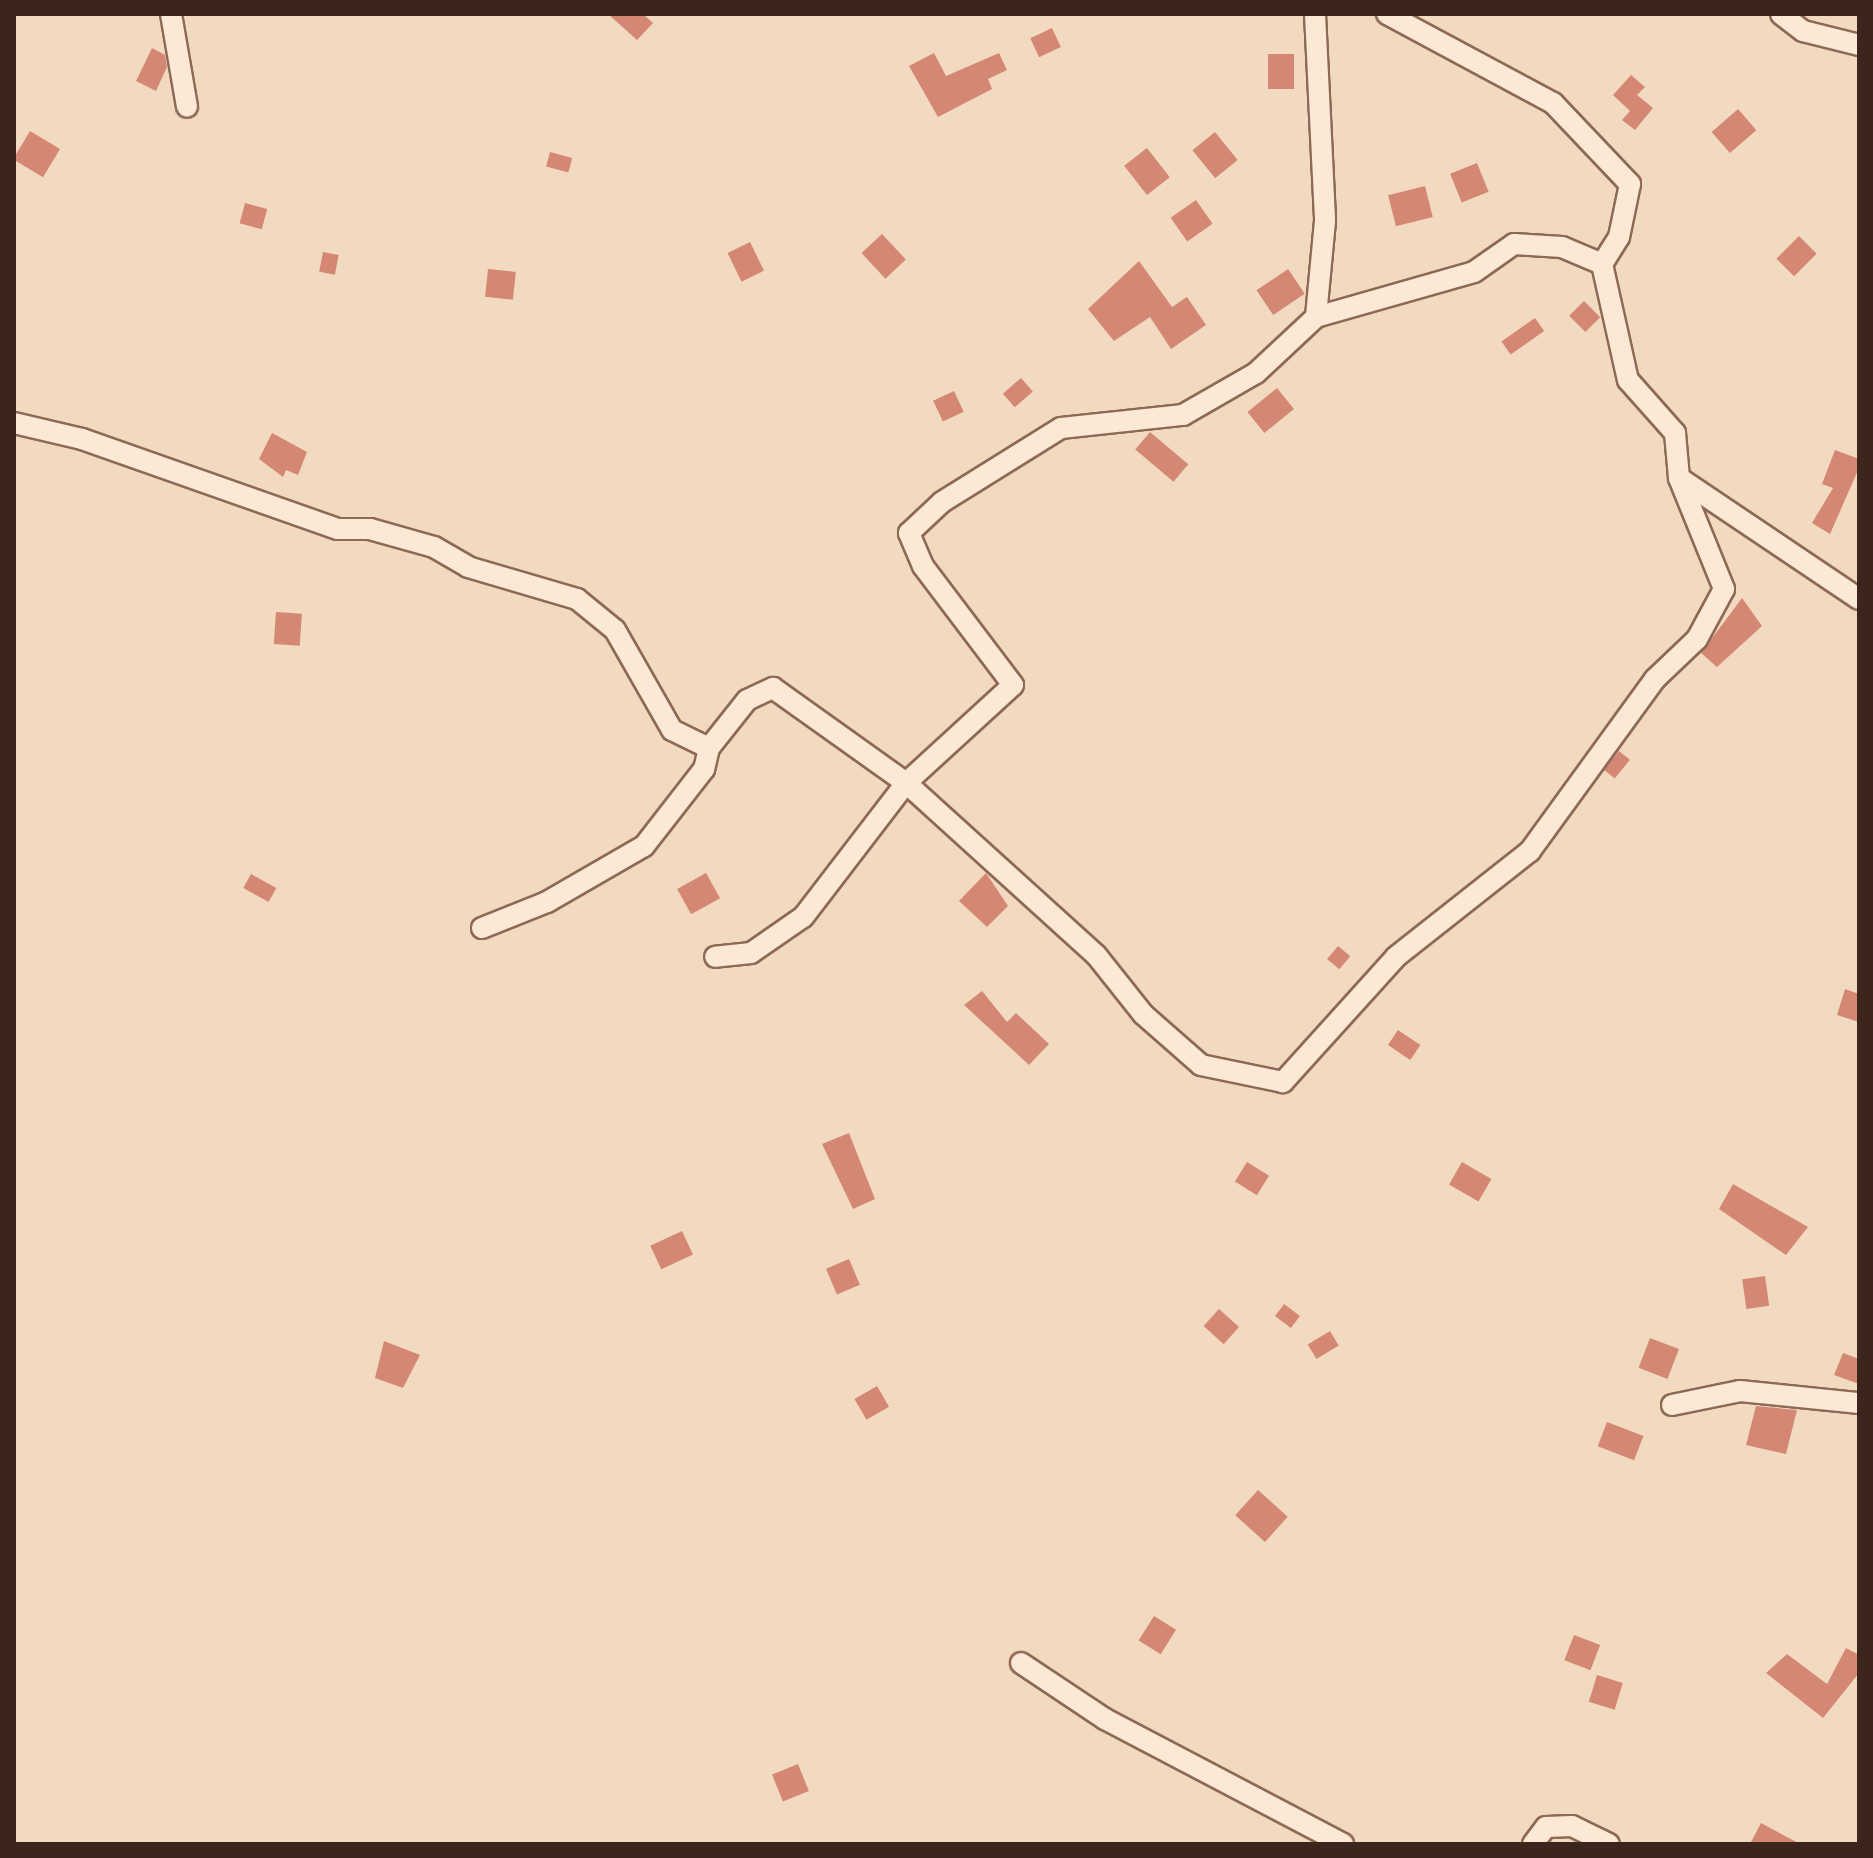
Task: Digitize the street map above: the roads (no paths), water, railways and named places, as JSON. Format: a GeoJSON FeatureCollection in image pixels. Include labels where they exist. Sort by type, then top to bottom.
{"type":"FeatureCollection","features":[{"type":"Feature","properties":{"kind":"street"},"geometry":{"type":"LineString","coordinates":[[171,14],[187,107]]}},
{"type":"Feature","properties":{"kind":"street"},"geometry":{"type":"LineString","coordinates":[[1315,14],[1325,221],[1316,317]]}},
{"type":"Feature","properties":{"kind":"street"},"geometry":{"type":"LineString","coordinates":[[482,928],[547,902],[644,846],[704,769],[709,748],[747,700],[773,688],[906,783],[1096,955],[1143,1014],[1201,1065],[1283,1082],[1396,957],[1530,851],[1655,679],[1697,639],[1724,589],[1679,478],[1675,433],[1628,380],[1602,264],[1619,237],[1630,184],[1553,103],[1387,14]]}},
{"type":"Feature","properties":{"kind":"street"},"geometry":{"type":"LineString","coordinates":[[1781,14],[1803,31],[1859,45]]}},
{"type":"Feature","properties":{"kind":"street"},"geometry":{"type":"LineString","coordinates":[[715,957],[751,953],[803,917],[906,783],[1013,685],[923,566],[909,533],[942,502],[1061,428],[1107,418],[1145,423],[1225,394],[1316,317],[1474,272],[1514,244],[1562,247],[1602,264]]}},
{"type":"Feature","properties":{"kind":"street"},"geometry":{"type":"LineString","coordinates":[[14,423],[82,439],[338,529],[370,529],[434,547],[468,567],[577,599],[615,630],[672,730],[709,748]]}},
{"type":"Feature","properties":{"kind":"street"},"geometry":{"type":"LineString","coordinates":[[1679,478],[1859,599]]}},
{"type":"Feature","properties":{"kind":"street"},"geometry":{"type":"LineString","coordinates":[[1672,1405],[1740,1391],[1859,1403]]}},
{"type":"Feature","properties":{"kind":"street"},"geometry":{"type":"LineString","coordinates":[[1021,1663],[1105,1719],[1343,1844]]}},
{"type":"Feature","properties":{"kind":"street"},"geometry":{"type":"LineString","coordinates":[[1533,1844],[1546,1827],[1572,1826],[1609,1844]]}}]}
